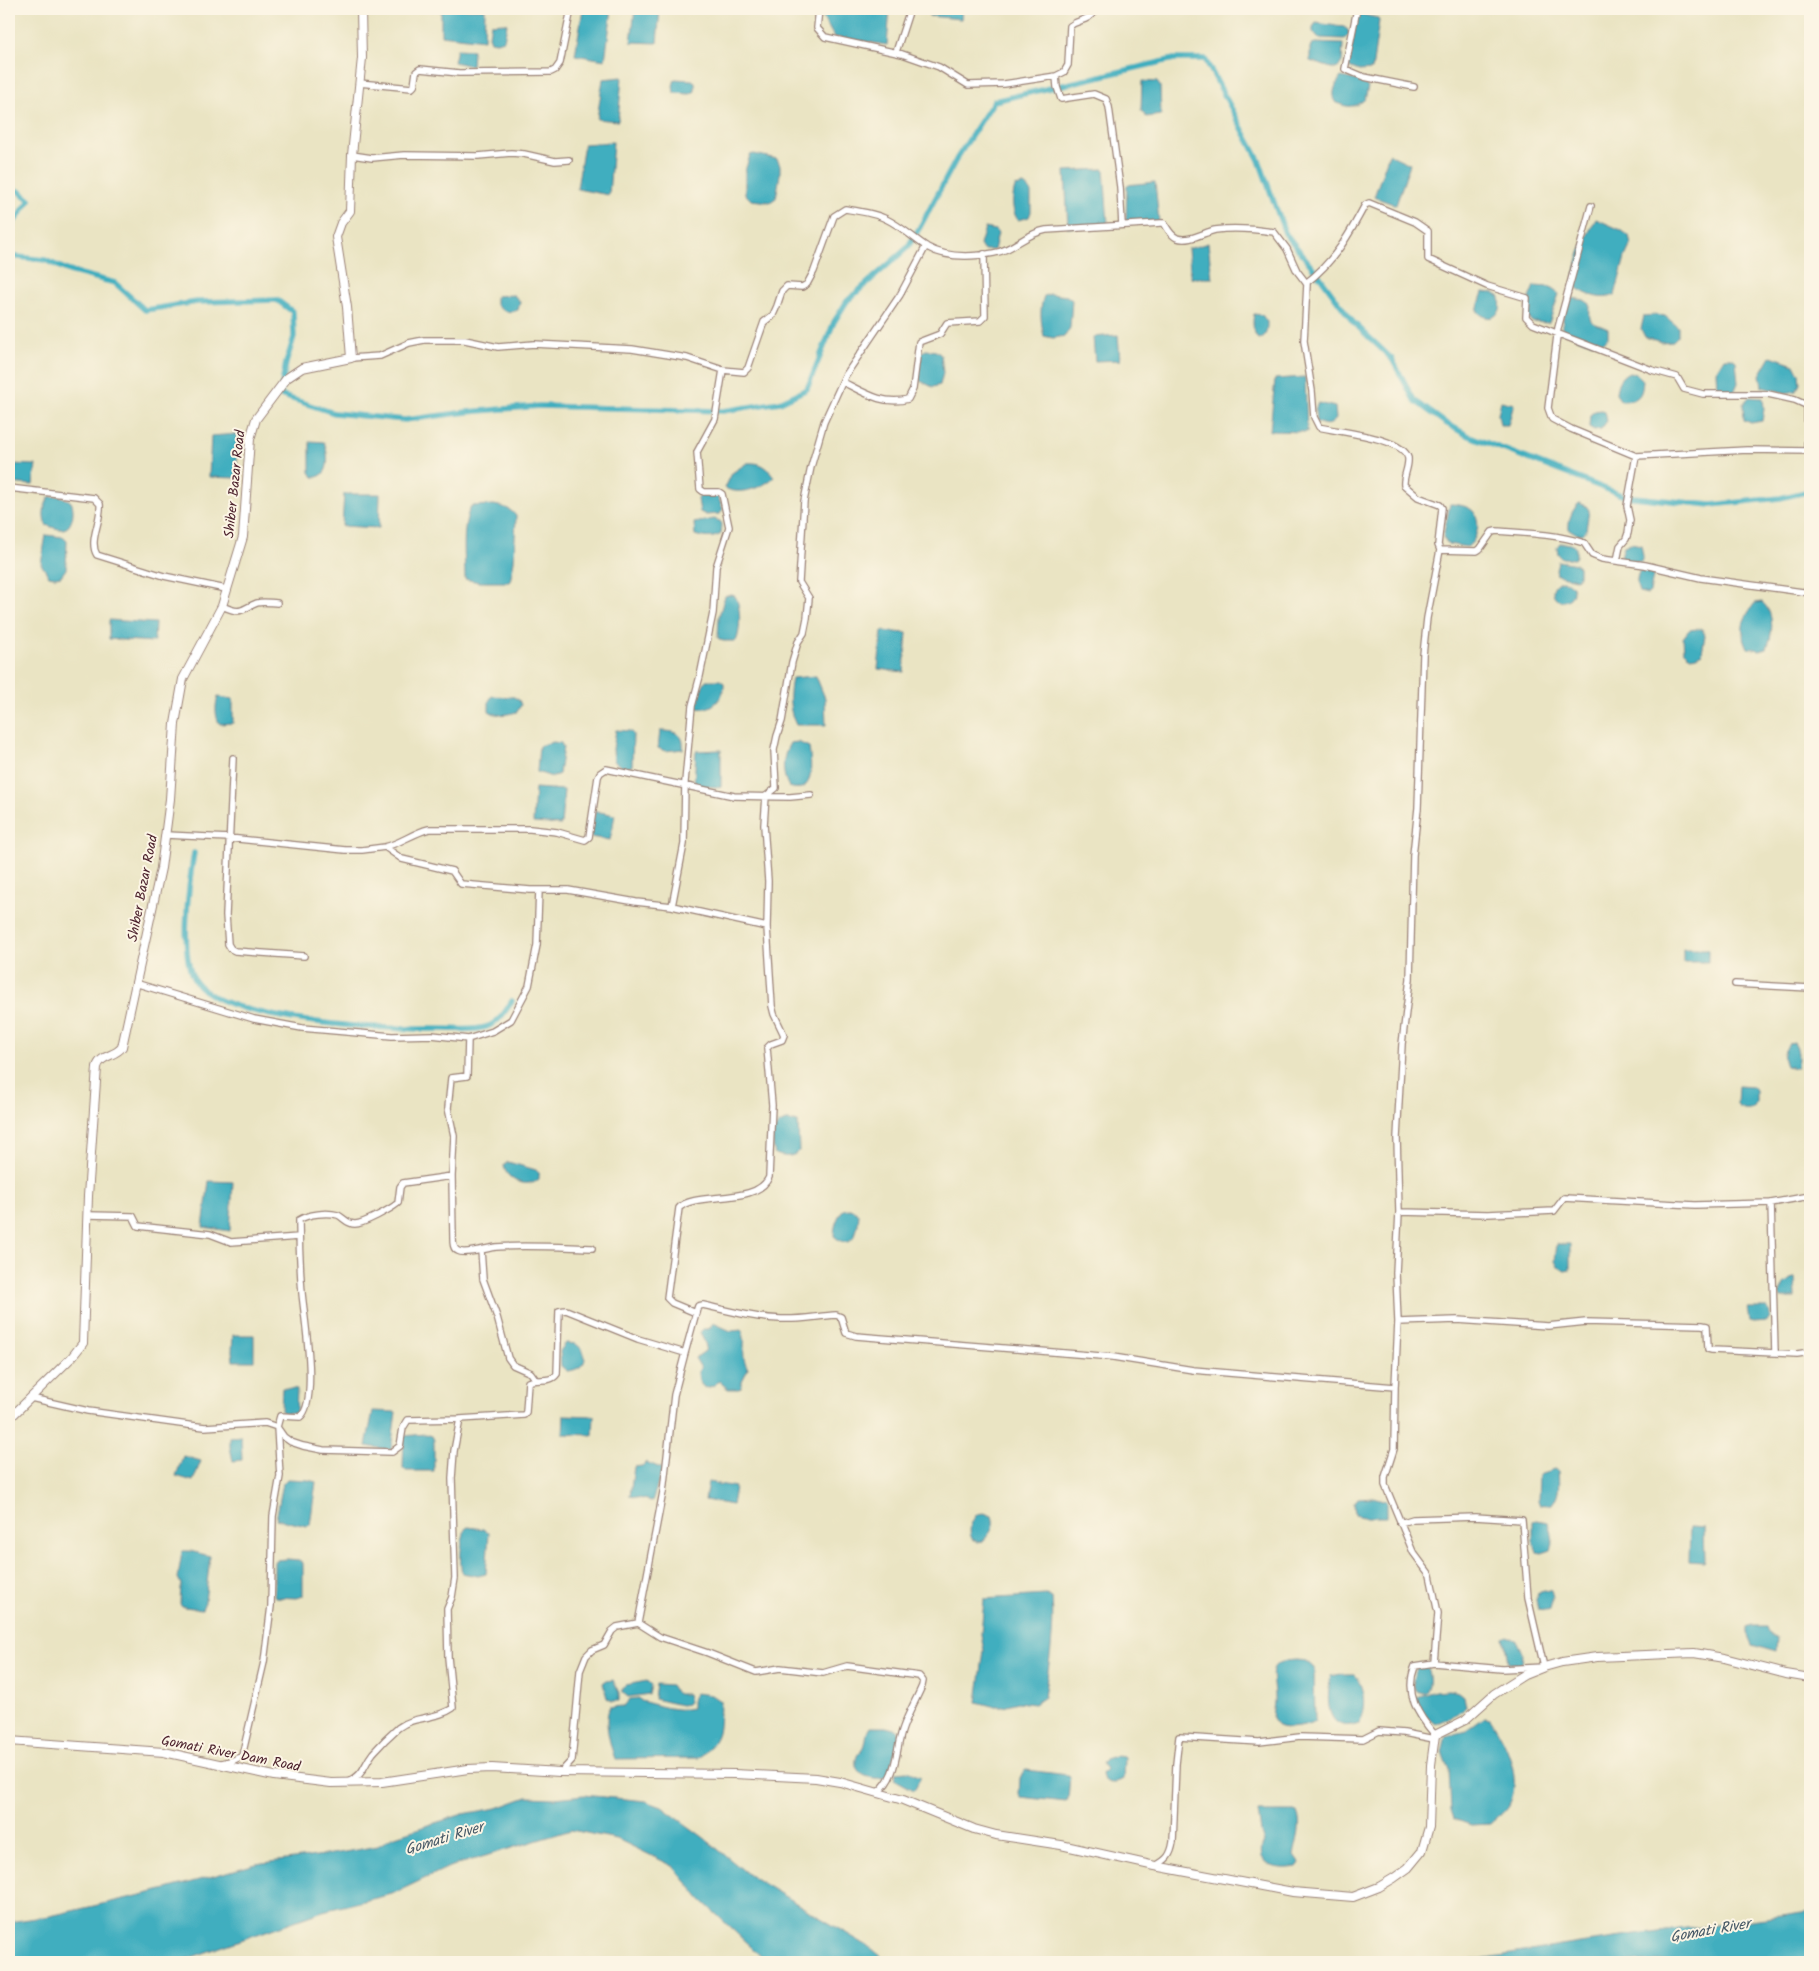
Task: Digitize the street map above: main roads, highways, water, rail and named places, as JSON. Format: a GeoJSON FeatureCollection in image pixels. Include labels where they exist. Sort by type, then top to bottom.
{"type":"FeatureCollection","features":[{"type":"Feature","properties":{"kind":"main road","name":"Shiber Bazar Road"},"geometry":{"type":"LineString","coordinates":[[9,1419],[72,1357],[83,1343],[97,1067],[103,1058],[118,1052],[122,1047],[161,868],[166,835],[175,724],[183,679],[222,606],[243,537],[250,439],[256,419],[280,385],[294,373],[309,366],[351,358],[347,307],[336,236],[341,223],[350,211],[352,155],[363,37],[361,9]]}},
{"type":"Feature","properties":{"kind":"main road","name":"Gomati River Dam Road"},"geometry":{"type":"LineString","coordinates":[[9,1741],[50,1746],[144,1750],[181,1755],[274,1776],[345,1783],[403,1780],[448,1772],[492,1768],[560,1772],[734,1774],[816,1778],[878,1792],[903,1800],[996,1836],[1061,1845],[1155,1866],[1293,1892],[1353,1897],[1379,1887],[1408,1868],[1422,1851],[1429,1827],[1434,1737],[1465,1720],[1494,1694],[1524,1675],[1544,1666],[1597,1657],[1694,1653],[1810,1678]]}},
{"type":"Feature","properties":{"kind":"water"},"geometry":{"type":"Polygon","coordinates":[[[441,9],[485,9],[484,40],[441,35],[441,9]]]}},
{"type":"Feature","properties":{"kind":"water"},"geometry":{"type":"Polygon","coordinates":[[[583,9],[612,9],[605,60],[575,55],[583,9]]]}},
{"type":"Feature","properties":{"kind":"water"},"geometry":{"type":"Polygon","coordinates":[[[635,9],[660,9],[657,43],[631,42],[635,9]]]}},
{"type":"Feature","properties":{"kind":"water"},"geometry":{"type":"Polygon","coordinates":[[[822,9],[890,9],[887,45],[834,37],[821,14],[822,9]]]}},
{"type":"Feature","properties":{"kind":"water"},"geometry":{"type":"Polygon","coordinates":[[[929,9],[962,9],[961,19],[929,16],[929,9]]]}},
{"type":"Feature","properties":{"kind":"water"},"geometry":{"type":"Polygon","coordinates":[[[1359,14],[1378,18],[1379,21],[1372,70],[1359,71],[1349,67],[1356,21],[1359,14]]]}},
{"type":"Feature","properties":{"kind":"water"},"geometry":{"type":"Polygon","coordinates":[[[1316,23],[1344,27],[1348,30],[1349,35],[1344,39],[1318,38],[1313,32],[1313,27],[1316,23]]]}},
{"type":"Feature","properties":{"kind":"water"},"geometry":{"type":"Polygon","coordinates":[[[491,24],[507,24],[504,40],[491,41],[489,36],[491,24]]]}},
{"type":"Feature","properties":{"kind":"water"},"geometry":{"type":"Polygon","coordinates":[[[1315,43],[1343,44],[1342,62],[1338,68],[1331,68],[1310,61],[1310,47],[1315,43]]]}},
{"type":"Feature","properties":{"kind":"water"},"geometry":{"type":"Polygon","coordinates":[[[457,49],[473,50],[472,66],[454,62],[457,49]]]}},
{"type":"Feature","properties":{"kind":"water"},"geometry":{"type":"Polygon","coordinates":[[[622,77],[618,121],[597,119],[603,79],[622,77]]]}},
{"type":"Feature","properties":{"kind":"water"},"geometry":{"type":"Polygon","coordinates":[[[1341,77],[1360,81],[1368,87],[1365,99],[1351,106],[1335,102],[1335,89],[1341,77]]]}},
{"type":"Feature","properties":{"kind":"water"},"geometry":{"type":"Polygon","coordinates":[[[675,79],[692,80],[695,82],[695,91],[690,94],[674,93],[675,79]]]}},
{"type":"Feature","properties":{"kind":"water"},"geometry":{"type":"Polygon","coordinates":[[[1142,81],[1157,82],[1160,86],[1161,115],[1146,117],[1141,110],[1142,81]]]}},
{"type":"Feature","properties":{"kind":"water"},"geometry":{"type":"Polygon","coordinates":[[[613,142],[609,195],[577,189],[584,144],[613,142]]]}},
{"type":"Feature","properties":{"kind":"water"},"geometry":{"type":"Polygon","coordinates":[[[754,154],[777,159],[780,165],[776,198],[770,202],[751,200],[745,194],[745,171],[750,155],[754,154]]]}},
{"type":"Feature","properties":{"kind":"water"},"geometry":{"type":"Polygon","coordinates":[[[1389,154],[1410,164],[1396,205],[1374,197],[1389,154]]]}},
{"type":"Feature","properties":{"kind":"water"},"geometry":{"type":"Polygon","coordinates":[[[1104,169],[1108,224],[1068,228],[1065,171],[1104,169]]]}},
{"type":"Feature","properties":{"kind":"water"},"geometry":{"type":"Polygon","coordinates":[[[1155,182],[1159,222],[1126,221],[1127,185],[1155,182]]]}},
{"type":"Feature","properties":{"kind":"water"},"geometry":{"type":"Polygon","coordinates":[[[1024,185],[1031,191],[1031,212],[1029,217],[1018,220],[1013,208],[1013,195],[1015,187],[1024,185]]]}},
{"type":"Feature","properties":{"kind":"water"},"geometry":{"type":"Polygon","coordinates":[[[1596,219],[1621,230],[1629,236],[1631,244],[1625,257],[1615,295],[1610,297],[1594,296],[1574,286],[1574,277],[1580,251],[1596,219]]]}},
{"type":"Feature","properties":{"kind":"water"},"geometry":{"type":"Polygon","coordinates":[[[985,228],[995,230],[998,233],[994,250],[983,250],[980,245],[985,228]]]}},
{"type":"Feature","properties":{"kind":"water"},"geometry":{"type":"Polygon","coordinates":[[[1208,243],[1212,278],[1191,278],[1188,249],[1208,243]]]}},
{"type":"Feature","properties":{"kind":"water"},"geometry":{"type":"Polygon","coordinates":[[[1534,286],[1549,287],[1559,294],[1549,323],[1532,322],[1527,315],[1529,298],[1534,286]]]}},
{"type":"Feature","properties":{"kind":"water"},"geometry":{"type":"Polygon","coordinates":[[[1483,292],[1493,293],[1500,297],[1500,310],[1493,317],[1484,316],[1477,310],[1483,292]]]}},
{"type":"Feature","properties":{"kind":"water"},"geometry":{"type":"Polygon","coordinates":[[[1050,294],[1067,296],[1072,300],[1070,328],[1065,336],[1053,338],[1044,336],[1041,306],[1044,296],[1050,294]]]}},
{"type":"Feature","properties":{"kind":"water"},"geometry":{"type":"Polygon","coordinates":[[[514,295],[520,302],[518,310],[506,311],[496,305],[496,296],[514,295]]]}},
{"type":"Feature","properties":{"kind":"water"},"geometry":{"type":"Polygon","coordinates":[[[1572,298],[1584,300],[1590,304],[1590,319],[1594,323],[1608,329],[1608,337],[1604,342],[1587,341],[1562,329],[1564,313],[1572,298]]]}},
{"type":"Feature","properties":{"kind":"water"},"geometry":{"type":"Polygon","coordinates":[[[1254,314],[1262,315],[1267,322],[1265,335],[1258,339],[1253,327],[1254,314]]]}},
{"type":"Feature","properties":{"kind":"water"},"geometry":{"type":"Polygon","coordinates":[[[1644,316],[1665,316],[1678,327],[1678,336],[1673,341],[1661,342],[1645,337],[1641,329],[1644,316]]]}},
{"type":"Feature","properties":{"kind":"water"},"geometry":{"type":"Polygon","coordinates":[[[1118,335],[1120,360],[1095,361],[1093,337],[1118,335]]]}},
{"type":"Feature","properties":{"kind":"water"},"geometry":{"type":"Polygon","coordinates":[[[926,350],[936,351],[941,355],[943,373],[940,385],[933,387],[920,381],[920,353],[926,350]]]}},
{"type":"Feature","properties":{"kind":"water"},"geometry":{"type":"Polygon","coordinates":[[[1771,356],[1794,364],[1799,374],[1800,384],[1796,391],[1786,393],[1762,387],[1760,375],[1771,356]]]}},
{"type":"Feature","properties":{"kind":"water"},"geometry":{"type":"Polygon","coordinates":[[[1724,358],[1732,358],[1736,361],[1738,383],[1734,392],[1720,392],[1717,388],[1716,371],[1724,358]]]}},
{"type":"Feature","properties":{"kind":"water"},"geometry":{"type":"Polygon","coordinates":[[[1629,372],[1637,374],[1643,380],[1642,390],[1636,399],[1621,401],[1616,394],[1617,387],[1619,381],[1629,372]]]}},
{"type":"Feature","properties":{"kind":"water"},"geometry":{"type":"Polygon","coordinates":[[[1305,377],[1307,432],[1270,431],[1275,379],[1305,377]]]}},
{"type":"Feature","properties":{"kind":"water"},"geometry":{"type":"Polygon","coordinates":[[[1749,397],[1763,398],[1762,421],[1751,423],[1744,420],[1743,404],[1749,397]]]}},
{"type":"Feature","properties":{"kind":"water"},"geometry":{"type":"Polygon","coordinates":[[[1501,401],[1514,404],[1508,425],[1500,425],[1498,414],[1501,401]]]}},
{"type":"Feature","properties":{"kind":"water"},"geometry":{"type":"Polygon","coordinates":[[[1318,403],[1335,407],[1336,419],[1332,423],[1316,422],[1315,410],[1318,403]]]}},
{"type":"Feature","properties":{"kind":"water"},"geometry":{"type":"Polygon","coordinates":[[[1601,410],[1605,412],[1607,421],[1601,429],[1594,430],[1589,427],[1590,415],[1595,411],[1601,410]]]}},
{"type":"Feature","properties":{"kind":"water"},"geometry":{"type":"Polygon","coordinates":[[[237,434],[237,478],[209,477],[211,436],[237,434]]]}},
{"type":"Feature","properties":{"kind":"water"},"geometry":{"type":"Polygon","coordinates":[[[310,441],[324,442],[326,447],[326,470],[319,476],[313,477],[310,472],[310,441]]]}},
{"type":"Feature","properties":{"kind":"water"},"geometry":{"type":"Polygon","coordinates":[[[747,463],[756,463],[763,466],[774,477],[751,490],[737,491],[725,488],[732,473],[747,463]]]}},
{"type":"Feature","properties":{"kind":"water"},"geometry":{"type":"Polygon","coordinates":[[[9,464],[36,465],[33,485],[9,483],[9,464]]]}},
{"type":"Feature","properties":{"kind":"water"},"geometry":{"type":"Polygon","coordinates":[[[344,494],[380,494],[379,528],[342,526],[344,494]]]}},
{"type":"Feature","properties":{"kind":"water"},"geometry":{"type":"Polygon","coordinates":[[[701,495],[718,497],[723,509],[720,514],[706,515],[700,512],[698,499],[701,495]]]}},
{"type":"Feature","properties":{"kind":"water"},"geometry":{"type":"Polygon","coordinates":[[[60,496],[71,502],[73,508],[70,524],[66,528],[61,529],[46,525],[44,514],[49,497],[60,496]]]}},
{"type":"Feature","properties":{"kind":"water"},"geometry":{"type":"Polygon","coordinates":[[[1579,503],[1586,506],[1589,510],[1586,530],[1583,534],[1577,534],[1569,529],[1571,515],[1579,503]]]}},
{"type":"Feature","properties":{"kind":"water"},"geometry":{"type":"Polygon","coordinates":[[[1450,504],[1468,508],[1476,515],[1478,525],[1476,536],[1467,547],[1448,544],[1443,537],[1450,504]]]}},
{"type":"Feature","properties":{"kind":"water"},"geometry":{"type":"Polygon","coordinates":[[[494,505],[507,508],[516,516],[514,561],[510,582],[479,582],[465,579],[464,542],[466,523],[471,506],[494,505]]]}},
{"type":"Feature","properties":{"kind":"water"},"geometry":{"type":"Polygon","coordinates":[[[714,519],[722,524],[721,534],[708,538],[695,535],[694,523],[714,519]]]}},
{"type":"Feature","properties":{"kind":"water"},"geometry":{"type":"Polygon","coordinates":[[[46,535],[63,537],[67,541],[66,569],[61,576],[49,576],[41,564],[46,535]]]}},
{"type":"Feature","properties":{"kind":"water"},"geometry":{"type":"Polygon","coordinates":[[[1560,543],[1576,547],[1574,559],[1562,558],[1558,554],[1557,547],[1560,543]]]}},
{"type":"Feature","properties":{"kind":"water"},"geometry":{"type":"Polygon","coordinates":[[[1631,543],[1641,545],[1643,556],[1641,562],[1626,560],[1621,557],[1624,546],[1631,543]]]}},
{"type":"Feature","properties":{"kind":"water"},"geometry":{"type":"Polygon","coordinates":[[[1558,561],[1577,564],[1579,576],[1576,579],[1557,575],[1558,561]]]}},
{"type":"Feature","properties":{"kind":"water"},"geometry":{"type":"Polygon","coordinates":[[[1641,569],[1652,571],[1653,576],[1648,594],[1639,592],[1638,589],[1637,577],[1641,569]]]}},
{"type":"Feature","properties":{"kind":"water"},"geometry":{"type":"Polygon","coordinates":[[[1563,581],[1570,584],[1573,591],[1570,598],[1563,601],[1556,598],[1553,591],[1556,584],[1563,581]]]}},
{"type":"Feature","properties":{"kind":"water"},"geometry":{"type":"Polygon","coordinates":[[[725,596],[735,596],[738,605],[740,618],[738,637],[736,641],[723,641],[718,638],[719,616],[725,596]]]}},
{"type":"Feature","properties":{"kind":"water"},"geometry":{"type":"Polygon","coordinates":[[[1762,602],[1771,618],[1769,642],[1767,648],[1760,650],[1748,648],[1743,635],[1743,624],[1755,603],[1762,602]]]}},
{"type":"Feature","properties":{"kind":"water"},"geometry":{"type":"Polygon","coordinates":[[[109,620],[155,623],[154,642],[109,639],[109,620]]]}},
{"type":"Feature","properties":{"kind":"water"},"geometry":{"type":"Polygon","coordinates":[[[1702,629],[1705,635],[1702,653],[1691,657],[1684,650],[1683,638],[1689,630],[1702,629]]]}},
{"type":"Feature","properties":{"kind":"water"},"geometry":{"type":"Polygon","coordinates":[[[882,631],[907,633],[904,672],[878,669],[882,631]]]}},
{"type":"Feature","properties":{"kind":"water"},"geometry":{"type":"Polygon","coordinates":[[[816,676],[825,698],[826,725],[796,725],[790,702],[792,678],[816,676]]]}},
{"type":"Feature","properties":{"kind":"water"},"geometry":{"type":"Polygon","coordinates":[[[706,680],[720,680],[724,683],[724,689],[720,698],[712,705],[697,708],[694,701],[706,680]]]}},
{"type":"Feature","properties":{"kind":"water"},"geometry":{"type":"Polygon","coordinates":[[[492,696],[514,697],[519,700],[521,705],[517,712],[492,713],[489,711],[489,701],[492,696]]]}},
{"type":"Feature","properties":{"kind":"water"},"geometry":{"type":"Polygon","coordinates":[[[218,697],[233,699],[233,723],[220,724],[218,721],[216,704],[218,697]]]}},
{"type":"Feature","properties":{"kind":"water"},"geometry":{"type":"Polygon","coordinates":[[[616,730],[630,731],[633,734],[632,766],[622,766],[614,761],[613,749],[616,730]]]}},
{"type":"Feature","properties":{"kind":"water"},"geometry":{"type":"Polygon","coordinates":[[[660,731],[674,732],[680,736],[683,749],[665,751],[658,748],[660,731]]]}},
{"type":"Feature","properties":{"kind":"water"},"geometry":{"type":"Polygon","coordinates":[[[553,742],[561,743],[563,747],[559,774],[552,777],[537,772],[539,746],[553,742]]]}},
{"type":"Feature","properties":{"kind":"water"},"geometry":{"type":"Polygon","coordinates":[[[798,742],[809,747],[811,769],[808,783],[798,789],[789,787],[786,782],[784,765],[785,754],[790,743],[798,742]]]}},
{"type":"Feature","properties":{"kind":"water"},"geometry":{"type":"Polygon","coordinates":[[[721,750],[721,787],[694,786],[696,751],[721,750]]]}},
{"type":"Feature","properties":{"kind":"water"},"geometry":{"type":"Polygon","coordinates":[[[535,788],[564,790],[561,825],[533,823],[535,788]]]}},
{"type":"Feature","properties":{"kind":"water"},"geometry":{"type":"Polygon","coordinates":[[[595,811],[615,815],[610,840],[590,837],[595,811]]]}},
{"type":"Feature","properties":{"kind":"water"},"geometry":{"type":"Polygon","coordinates":[[[1683,949],[1708,949],[1708,962],[1683,962],[1683,949]]]}},
{"type":"Feature","properties":{"kind":"water"},"geometry":{"type":"Polygon","coordinates":[[[1794,1043],[1798,1055],[1796,1068],[1786,1066],[1784,1060],[1784,1052],[1789,1044],[1794,1043]]]}},
{"type":"Feature","properties":{"kind":"water"},"geometry":{"type":"Polygon","coordinates":[[[1738,1086],[1753,1087],[1756,1091],[1756,1103],[1753,1108],[1745,1109],[1737,1105],[1738,1086]]]}},
{"type":"Feature","properties":{"kind":"water"},"geometry":{"type":"Polygon","coordinates":[[[787,1121],[798,1122],[799,1151],[791,1156],[775,1154],[773,1144],[775,1129],[787,1121]]]}},
{"type":"Feature","properties":{"kind":"water"},"geometry":{"type":"Polygon","coordinates":[[[508,1162],[536,1170],[539,1173],[539,1179],[534,1182],[522,1183],[512,1179],[505,1170],[504,1165],[508,1162]]]}},
{"type":"Feature","properties":{"kind":"water"},"geometry":{"type":"Polygon","coordinates":[[[209,1181],[233,1182],[230,1231],[203,1227],[209,1181]]]}},
{"type":"Feature","properties":{"kind":"water"},"geometry":{"type":"Polygon","coordinates":[[[849,1209],[859,1214],[854,1237],[846,1242],[834,1236],[834,1233],[836,1222],[841,1213],[843,1210],[849,1209]]]}},
{"type":"Feature","properties":{"kind":"water"},"geometry":{"type":"Polygon","coordinates":[[[1557,1244],[1570,1244],[1570,1269],[1565,1270],[1558,1267],[1555,1261],[1557,1244]]]}},
{"type":"Feature","properties":{"kind":"water"},"geometry":{"type":"Polygon","coordinates":[[[1795,1278],[1796,1298],[1781,1298],[1779,1295],[1784,1284],[1795,1278]]]}},
{"type":"Feature","properties":{"kind":"water"},"geometry":{"type":"Polygon","coordinates":[[[1748,1308],[1767,1308],[1770,1313],[1769,1318],[1767,1321],[1750,1321],[1748,1308]]]}},
{"type":"Feature","properties":{"kind":"water"},"geometry":{"type":"Polygon","coordinates":[[[713,1323],[731,1331],[742,1330],[744,1335],[744,1358],[748,1369],[742,1381],[742,1386],[739,1389],[728,1389],[719,1381],[713,1386],[705,1388],[699,1381],[698,1371],[701,1368],[695,1358],[705,1351],[706,1346],[700,1332],[703,1329],[709,1329],[713,1323]]]}},
{"type":"Feature","properties":{"kind":"water"},"geometry":{"type":"Polygon","coordinates":[[[233,1335],[254,1335],[254,1361],[233,1361],[233,1335]]]}},
{"type":"Feature","properties":{"kind":"water"},"geometry":{"type":"Polygon","coordinates":[[[566,1343],[576,1344],[584,1353],[585,1358],[582,1365],[578,1368],[567,1371],[561,1366],[560,1351],[566,1343]]]}},
{"type":"Feature","properties":{"kind":"water"},"geometry":{"type":"Polygon","coordinates":[[[282,1388],[297,1389],[296,1413],[282,1412],[282,1388]]]}},
{"type":"Feature","properties":{"kind":"water"},"geometry":{"type":"Polygon","coordinates":[[[373,1411],[396,1412],[391,1450],[366,1446],[373,1411]]]}},
{"type":"Feature","properties":{"kind":"water"},"geometry":{"type":"Polygon","coordinates":[[[564,1415],[594,1416],[593,1435],[563,1434],[564,1415]]]}},
{"type":"Feature","properties":{"kind":"water"},"geometry":{"type":"Polygon","coordinates":[[[425,1434],[432,1436],[434,1440],[434,1471],[406,1471],[403,1468],[404,1436],[425,1434]]]}},
{"type":"Feature","properties":{"kind":"water"},"geometry":{"type":"Polygon","coordinates":[[[241,1436],[242,1460],[233,1461],[230,1437],[241,1436]]]}},
{"type":"Feature","properties":{"kind":"water"},"geometry":{"type":"Polygon","coordinates":[[[183,1456],[201,1461],[193,1481],[176,1476],[183,1456]]]}},
{"type":"Feature","properties":{"kind":"water"},"geometry":{"type":"Polygon","coordinates":[[[646,1462],[663,1469],[652,1501],[630,1496],[634,1467],[642,1466],[646,1462]]]}},
{"type":"Feature","properties":{"kind":"water"},"geometry":{"type":"Polygon","coordinates":[[[1554,1470],[1558,1472],[1558,1492],[1552,1504],[1540,1505],[1538,1501],[1539,1475],[1554,1470]]]}},
{"type":"Feature","properties":{"kind":"water"},"geometry":{"type":"Polygon","coordinates":[[[287,1479],[316,1482],[310,1525],[307,1526],[276,1519],[283,1483],[287,1479]]]}},
{"type":"Feature","properties":{"kind":"water"},"geometry":{"type":"Polygon","coordinates":[[[708,1482],[735,1487],[732,1505],[705,1500],[708,1482]]]}},
{"type":"Feature","properties":{"kind":"water"},"geometry":{"type":"Polygon","coordinates":[[[1373,1497],[1386,1501],[1386,1517],[1355,1515],[1354,1503],[1358,1498],[1373,1497]]]}},
{"type":"Feature","properties":{"kind":"water"},"geometry":{"type":"Polygon","coordinates":[[[984,1513],[992,1516],[993,1527],[983,1541],[978,1542],[972,1539],[971,1526],[977,1514],[984,1513]]]}},
{"type":"Feature","properties":{"kind":"water"},"geometry":{"type":"Polygon","coordinates":[[[1533,1521],[1548,1522],[1551,1532],[1551,1550],[1542,1553],[1537,1552],[1533,1543],[1533,1521]]]}},
{"type":"Feature","properties":{"kind":"water"},"geometry":{"type":"Polygon","coordinates":[[[468,1527],[483,1529],[489,1533],[486,1574],[478,1576],[462,1573],[462,1546],[465,1529],[468,1527]]]}},
{"type":"Feature","properties":{"kind":"water"},"geometry":{"type":"Polygon","coordinates":[[[1690,1527],[1704,1528],[1704,1562],[1689,1561],[1690,1527]]]}},
{"type":"Feature","properties":{"kind":"water"},"geometry":{"type":"Polygon","coordinates":[[[182,1551],[210,1556],[205,1602],[202,1609],[184,1607],[180,1604],[181,1584],[178,1578],[182,1551]]]}},
{"type":"Feature","properties":{"kind":"water"},"geometry":{"type":"Polygon","coordinates":[[[275,1560],[299,1560],[303,1563],[303,1596],[297,1598],[275,1597],[274,1562],[275,1560]]]}},
{"type":"Feature","properties":{"kind":"water"},"geometry":{"type":"Polygon","coordinates":[[[1544,1590],[1551,1591],[1553,1598],[1550,1610],[1546,1611],[1538,1610],[1536,1600],[1538,1592],[1544,1590]]]}},
{"type":"Feature","properties":{"kind":"water"},"geometry":{"type":"Polygon","coordinates":[[[1046,1595],[1052,1598],[1053,1623],[1044,1697],[1034,1704],[1018,1702],[1003,1706],[992,1706],[977,1702],[984,1650],[981,1634],[984,1599],[1046,1595]]]}},
{"type":"Feature","properties":{"kind":"water"},"geometry":{"type":"Polygon","coordinates":[[[1765,1626],[1770,1634],[1777,1638],[1776,1652],[1752,1645],[1747,1628],[1765,1626]]]}},
{"type":"Feature","properties":{"kind":"water"},"geometry":{"type":"Polygon","coordinates":[[[1508,1636],[1515,1639],[1523,1655],[1522,1663],[1517,1665],[1508,1662],[1504,1638],[1508,1636]]]}},
{"type":"Feature","properties":{"kind":"water"},"geometry":{"type":"Polygon","coordinates":[[[1296,1660],[1306,1661],[1314,1668],[1315,1721],[1303,1726],[1281,1727],[1272,1719],[1274,1698],[1272,1674],[1275,1666],[1279,1663],[1296,1660]]]}},
{"type":"Feature","properties":{"kind":"water"},"geometry":{"type":"Polygon","coordinates":[[[1418,1667],[1427,1668],[1428,1671],[1429,1684],[1425,1693],[1420,1693],[1414,1688],[1413,1679],[1418,1667]]]}},
{"type":"Feature","properties":{"kind":"water"},"geometry":{"type":"Polygon","coordinates":[[[1354,1674],[1361,1684],[1365,1705],[1359,1723],[1340,1724],[1330,1713],[1328,1695],[1331,1676],[1354,1674]]]}},
{"type":"Feature","properties":{"kind":"water"},"geometry":{"type":"Polygon","coordinates":[[[613,1680],[619,1693],[619,1701],[612,1701],[607,1698],[603,1683],[613,1680]]]}},
{"type":"Feature","properties":{"kind":"water"},"geometry":{"type":"Polygon","coordinates":[[[647,1681],[651,1686],[649,1694],[628,1697],[622,1692],[625,1685],[647,1681]]]}},
{"type":"Feature","properties":{"kind":"water"},"geometry":{"type":"Polygon","coordinates":[[[656,1684],[671,1685],[677,1694],[687,1694],[689,1702],[681,1705],[654,1699],[656,1684]]]}},
{"type":"Feature","properties":{"kind":"water"},"geometry":{"type":"Polygon","coordinates":[[[1449,1690],[1459,1692],[1464,1696],[1466,1707],[1453,1716],[1435,1724],[1421,1716],[1417,1708],[1416,1697],[1435,1691],[1449,1690]]]}},
{"type":"Feature","properties":{"kind":"water"},"geometry":{"type":"Polygon","coordinates":[[[695,1693],[711,1695],[720,1701],[718,1733],[712,1744],[699,1758],[615,1759],[607,1726],[610,1707],[624,1706],[630,1699],[639,1698],[641,1701],[660,1706],[686,1709],[692,1708],[695,1693]]]}},
{"type":"Feature","properties":{"kind":"water"},"geometry":{"type":"Polygon","coordinates":[[[1485,1717],[1490,1718],[1502,1738],[1511,1760],[1514,1783],[1513,1794],[1507,1808],[1490,1824],[1471,1825],[1454,1819],[1451,1810],[1449,1771],[1442,1752],[1446,1736],[1466,1731],[1485,1717]]]}},
{"type":"Feature","properties":{"kind":"water"},"geometry":{"type":"Polygon","coordinates":[[[870,1727],[886,1727],[898,1730],[899,1736],[889,1775],[882,1778],[865,1776],[856,1767],[857,1756],[864,1747],[870,1727]]]}},
{"type":"Feature","properties":{"kind":"water"},"geometry":{"type":"Polygon","coordinates":[[[1115,1756],[1124,1758],[1123,1780],[1110,1783],[1103,1777],[1102,1774],[1106,1769],[1102,1764],[1105,1759],[1115,1756]]]}},
{"type":"Feature","properties":{"kind":"water"},"geometry":{"type":"Polygon","coordinates":[[[1026,1770],[1070,1776],[1068,1799],[1066,1802],[1021,1797],[1019,1794],[1020,1778],[1026,1770]]]}},
{"type":"Feature","properties":{"kind":"water"},"geometry":{"type":"Polygon","coordinates":[[[907,1771],[921,1777],[914,1790],[894,1779],[896,1772],[907,1771]]]}},
{"type":"Feature","properties":{"kind":"water","name":"Gomati River"},"geometry":{"type":"Polygon","coordinates":[[[584,1795],[646,1801],[662,1807],[703,1837],[749,1875],[871,1948],[888,1962],[767,1962],[701,1900],[673,1866],[617,1839],[571,1830],[449,1867],[392,1894],[323,1911],[178,1962],[9,1962],[9,1922],[50,1916],[163,1890],[256,1864],[378,1846],[392,1837],[463,1814],[497,1808],[527,1797],[555,1798],[584,1795]]]}},
{"type":"Feature","properties":{"kind":"water"},"geometry":{"type":"Polygon","coordinates":[[[1258,1812],[1297,1812],[1299,1828],[1294,1856],[1299,1863],[1296,1867],[1275,1867],[1265,1861],[1261,1850],[1264,1842],[1258,1812]]]}},
{"type":"Feature","properties":{"kind":"water","name":"Gomati River"},"geometry":{"type":"Polygon","coordinates":[[[1810,1911],[1810,1959],[1772,1962],[1461,1962],[1586,1942],[1810,1911]]]}},
{"type":"Feature","properties":{"kind":"waterway"},"geometry":{"type":"LineString","coordinates":[[9,256],[45,260],[69,271],[115,283],[145,310],[197,302],[277,300],[293,312],[294,337],[286,363],[280,395],[334,413],[405,420],[467,412],[540,406],[723,411],[780,402],[807,389],[834,322],[847,301],[907,248],[957,158],[994,101],[1174,59],[1205,59],[1259,160],[1285,233],[1353,322],[1392,359],[1414,400],[1444,422],[1467,435],[1624,496],[1711,505],[1780,498],[1810,491]]}},
{"type":"Feature","properties":{"kind":"waterway"},"geometry":{"type":"LineString","coordinates":[[9,189],[19,191],[30,200],[9,229]]}},
{"type":"Feature","properties":{"kind":"waterway"},"geometry":{"type":"LineString","coordinates":[[194,853],[187,919],[187,955],[190,970],[195,981],[212,995],[239,1007],[312,1022],[420,1029],[470,1029],[486,1027],[498,1020],[512,1001]]}}]}
